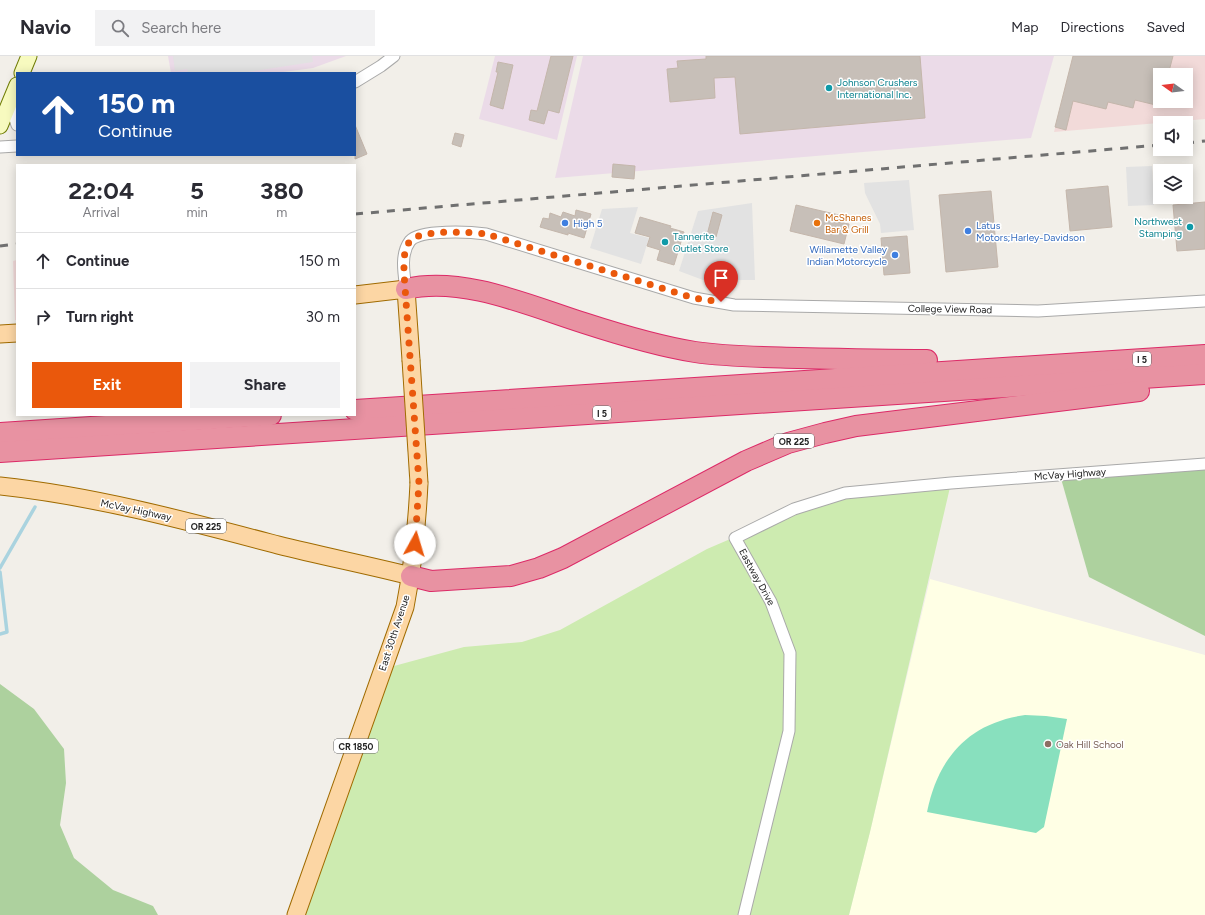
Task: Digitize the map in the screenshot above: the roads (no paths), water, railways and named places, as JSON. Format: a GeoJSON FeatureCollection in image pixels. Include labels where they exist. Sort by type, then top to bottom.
{"type":"FeatureCollection","features":[{"type":"Feature","properties":{"kind":"highway"},"geometry":{"type":"LineString","coordinates":[[406,289],[418,286],[444,286],[474,289],[523,302],[646,342],[696,352],[737,356],[1079,364]]}},
{"type":"Feature","properties":{"kind":"highway","name":"I 5"},"geometry":{"type":"LineString","coordinates":[[356,410],[1205,355]]}},
{"type":"Feature","properties":{"kind":"highway","name":"I 5"},"geometry":{"type":"LineString","coordinates":[[0,452],[1205,374]]}},
{"type":"Feature","properties":{"kind":"highway","name":"OR 225"},"geometry":{"type":"LineString","coordinates":[[411,576],[431,581],[483,578],[510,576],[539,568],[563,558],[746,461],[788,443],[825,433],[856,426],[1205,383]]}},
{"type":"Feature","properties":{"kind":"highway"},"geometry":{"type":"LineString","coordinates":[[0,433],[256,416]]}},
{"type":"Feature","properties":{"kind":"main road"},"geometry":{"type":"LineString","coordinates":[[22,72],[29,56]]}},
{"type":"Feature","properties":{"kind":"main road"},"geometry":{"type":"LineString","coordinates":[[0,126],[14,91]]}},
{"type":"Feature","properties":{"kind":"main road"},"geometry":{"type":"LineString","coordinates":[[356,295],[406,289]]}},
{"type":"Feature","properties":{"kind":"main road","name":"East 30th Avenue"},"geometry":{"type":"LineString","coordinates":[[296,915],[405,607],[411,576],[417,521],[419,483],[406,289]]}},
{"type":"Feature","properties":{"kind":"main road"},"geometry":{"type":"LineString","coordinates":[[0,334],[16,332]]}},
{"type":"Feature","properties":{"kind":"main road","name":"McVay Highway"},"geometry":{"type":"LineString","coordinates":[[0,486],[31,489],[110,504],[411,576]]}},
{"type":"Feature","properties":{"kind":"street"},"geometry":{"type":"LineString","coordinates":[[356,81],[394,56]]}},
{"type":"Feature","properties":{"kind":"street"},"geometry":{"type":"LineString","coordinates":[[14,91],[13,113],[16,122]]}},
{"type":"Feature","properties":{"kind":"street"},"geometry":{"type":"LineString","coordinates":[[0,147],[16,146]]}},
{"type":"Feature","properties":{"kind":"street","name":"College View Road"},"geometry":{"type":"LineString","coordinates":[[406,289],[404,255],[411,240],[424,234],[466,231],[486,234],[694,298],[734,304],[1038,311],[1205,301]]}},
{"type":"Feature","properties":{"kind":"street","name":"McVay Highway"},"geometry":{"type":"LineString","coordinates":[[935,484],[1205,464]]}},
{"type":"Feature","properties":{"kind":"street","name":"Eastway Drive"},"geometry":{"type":"LineString","coordinates":[[744,915],[789,731],[790,653],[771,602],[735,538],[794,509],[845,493],[935,484]]}},
{"type":"Feature","properties":{"kind":"waterway"},"geometry":{"type":"LineString","coordinates":[[0,568],[35,507]]}},
{"type":"Feature","properties":{"kind":"waterway"},"geometry":{"type":"LineString","coordinates":[[0,572],[7,632],[0,634]]}},
{"type":"Feature","properties":{"kind":"railway"},"geometry":{"type":"LineString","coordinates":[[1193,142],[1205,141]]}},
{"type":"Feature","properties":{"kind":"railway"},"geometry":{"type":"LineString","coordinates":[[356,214],[1153,146]]}},
{"type":"Feature","properties":{"kind":"railway"},"geometry":{"type":"LineString","coordinates":[[0,246],[16,244]]}},
{"type":"Feature","properties":{"kind":"place","name":"Johnson Crushers International Inc."},"geometry":{"type":"Point","coordinates":[829,88]}},
{"type":"Feature","properties":{"kind":"place","name":"High 5"},"geometry":{"type":"Point","coordinates":[565,223]}},
{"type":"Feature","properties":{"kind":"place","name":"McShanes Bar & Grill"},"geometry":{"type":"Point","coordinates":[817,223]}},
{"type":"Feature","properties":{"kind":"place","name":"Northwest Stamping"},"geometry":{"type":"Point","coordinates":[1190,227]}},
{"type":"Feature","properties":{"kind":"place","name":"Latus Motors;Harley-Davidson"},"geometry":{"type":"Point","coordinates":[968,231]}},
{"type":"Feature","properties":{"kind":"place","name":"Tannerite Outlet Store"},"geometry":{"type":"Point","coordinates":[665,242]}},
{"type":"Feature","properties":{"kind":"place","name":"Willamette Valley Indian Motorcycle"},"geometry":{"type":"Point","coordinates":[895,255]}},
{"type":"Feature","properties":{"kind":"place","name":"Oak Hill School"},"geometry":{"type":"Point","coordinates":[1048,744]}}]}
